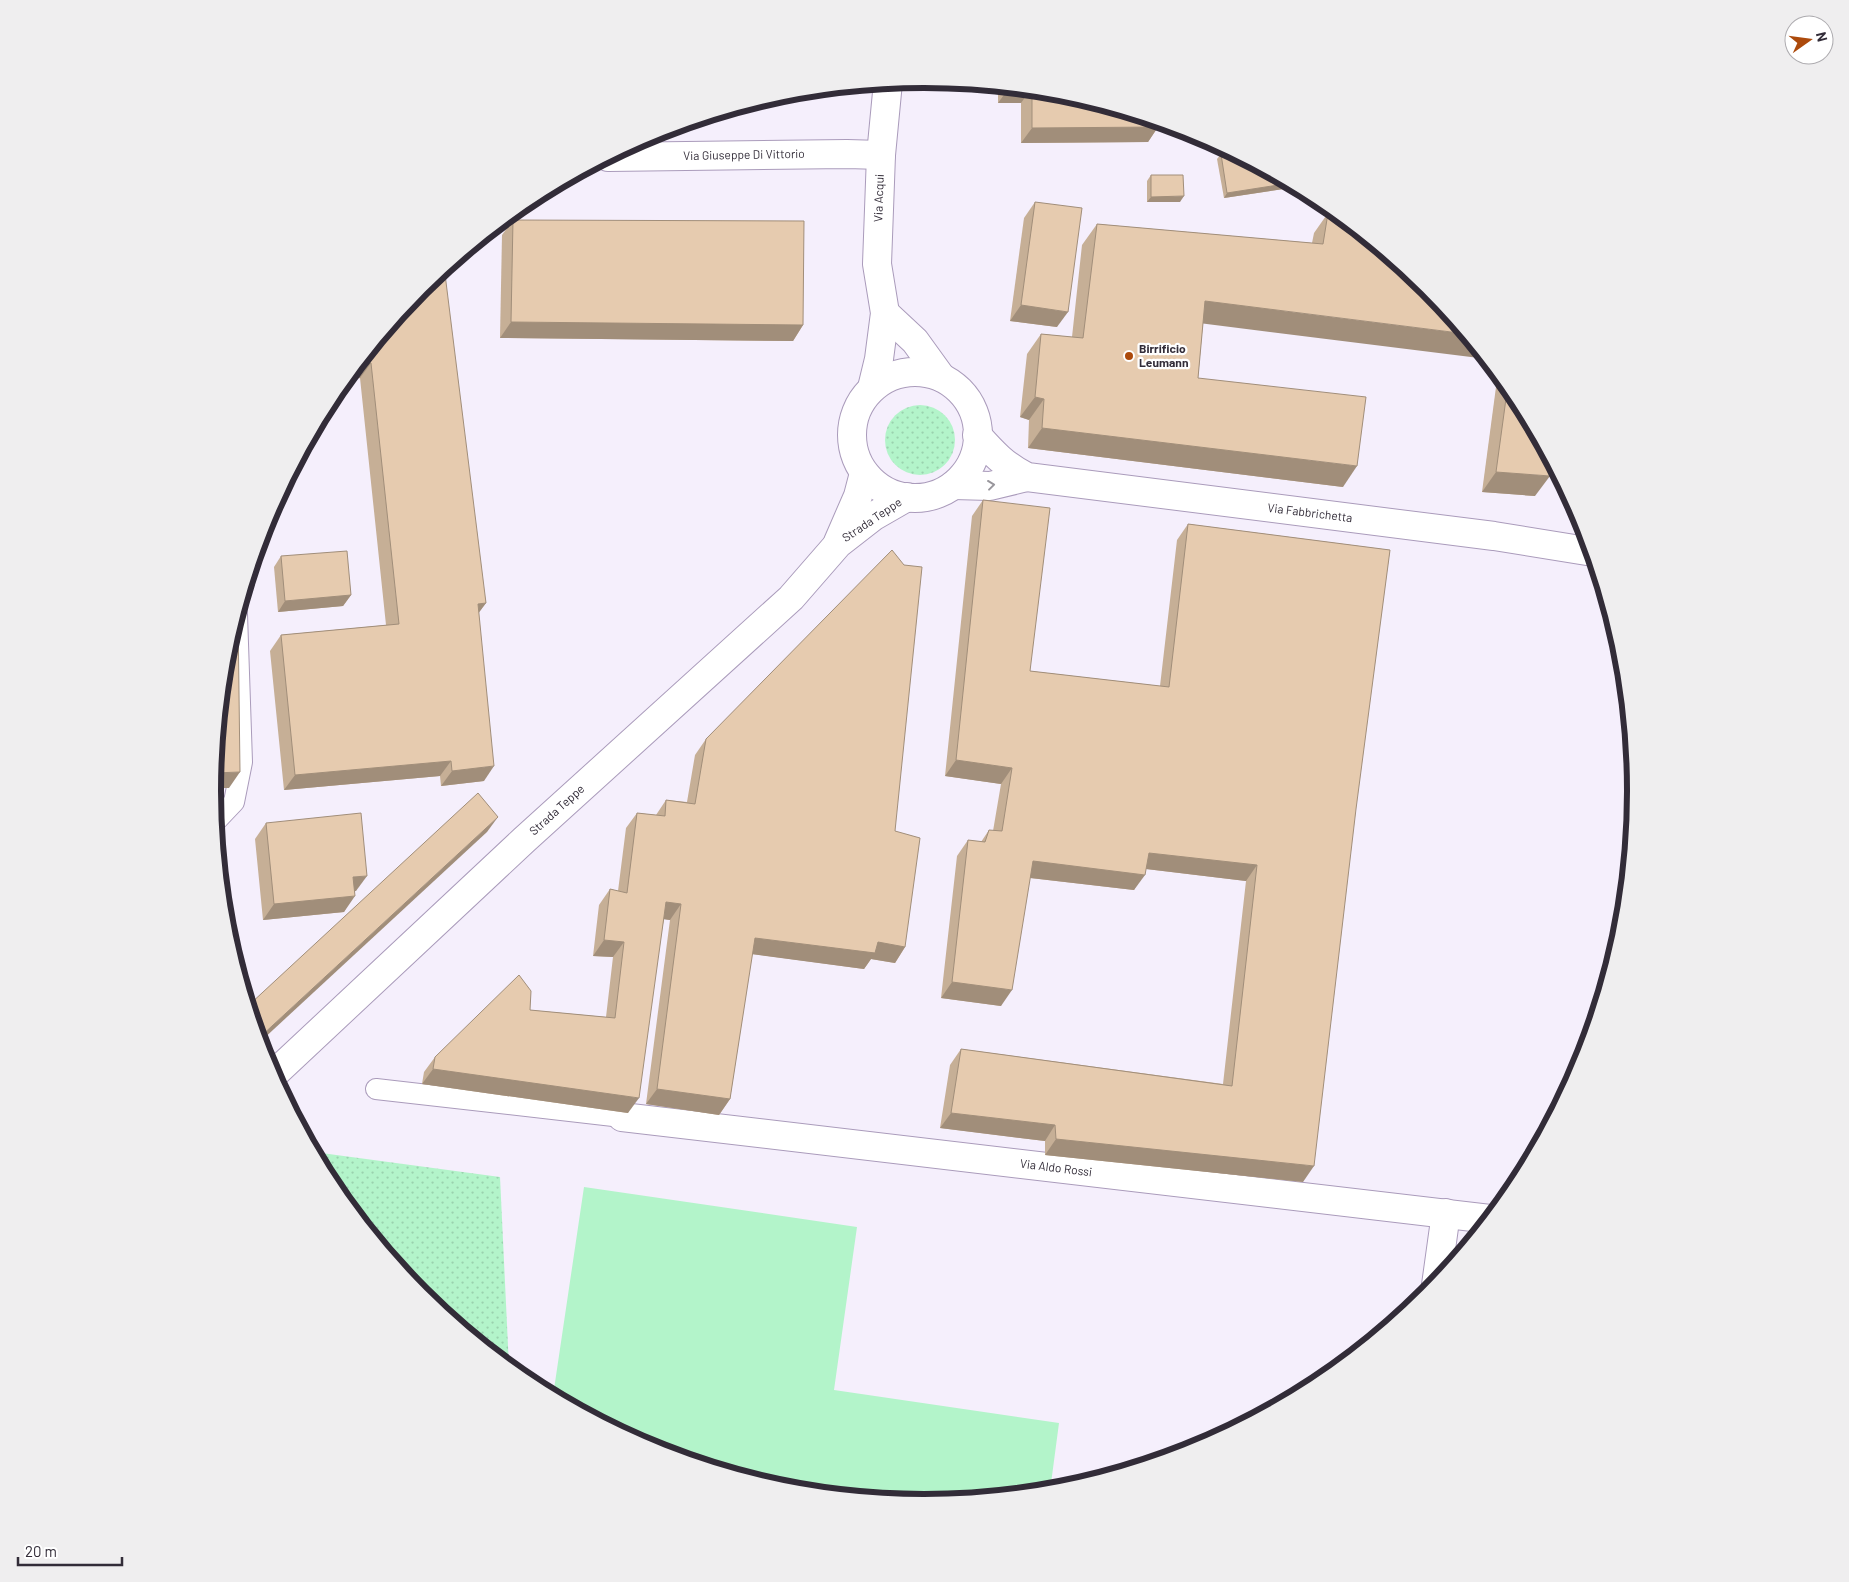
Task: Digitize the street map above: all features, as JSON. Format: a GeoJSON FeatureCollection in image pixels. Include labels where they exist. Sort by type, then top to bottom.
{"type":"FeatureCollection","features":[{"type":"Feature","properties":{"kind":"street","name":"Via Acqui"},"geometry":{"type":"LineString","coordinates":[[872,388],[879,359],[885,313],[877,264],[881,155],[887,89]]}},
{"type":"Feature","properties":{"kind":"street","name":"Via Giuseppe Di Vittorio"},"geometry":{"type":"LineString","coordinates":[[620,157],[881,155]]}},
{"type":"Feature","properties":{"kind":"street","name":"Via Acqui"},"geometry":{"type":"LineString","coordinates":[[885,313],[915,341],[941,377]]}},
{"type":"Feature","properties":{"kind":"street","name":"Via Acqui"},"geometry":{"type":"LineString","coordinates":[[919,371],[941,377],[959,389],[972,407],[978,428],[977,450],[968,470],[954,484],[936,494],[917,498],[897,496],[879,488],[864,473],[854,455],[851,435],[854,414],[864,396],[879,382],[898,373],[919,371]]}},
{"type":"Feature","properties":{"kind":"street","name":"Via Fabbrichetta"},"geometry":{"type":"LineString","coordinates":[[977,435],[1010,468],[1027,477],[1494,536],[1585,551]]}},
{"type":"Feature","properties":{"kind":"street","name":"Strada Teppe"},"geometry":{"type":"LineString","coordinates":[[838,544],[858,496],[864,473]]}},
{"type":"Feature","properties":{"kind":"street","name":"Via Fabbrichetta"},"geometry":{"type":"LineString","coordinates":[[954,484],[990,486],[1027,477]]}},
{"type":"Feature","properties":{"kind":"street","name":"Strada Teppe"},"geometry":{"type":"LineString","coordinates":[[279,1069],[524,840],[791,598],[838,544],[874,516],[907,497]]}},
{"type":"Feature","properties":{"kind":"street","name":"Via Aldo Rossi"},"geometry":{"type":"LineString","coordinates":[[622,1117],[1484,1218]]}},
{"type":"Feature","properties":{"kind":"street"},"geometry":{"type":"LineString","coordinates":[[1438,1271],[1446,1213]]}},
{"type":"Feature","properties":{"kind":"lane"},"geometry":{"type":"LineString","coordinates":[[222,815],[234,802],[242,762],[238,641]]}},
{"type":"Feature","properties":{"kind":"lane"},"geometry":{"type":"LineString","coordinates":[[376,1089],[622,1117]]}},
{"type":"Feature","properties":{"kind":"green space"},"geometry":{"type":"Polygon","coordinates":[[[927,405],[940,411],[949,420],[953,426],[955,440],[953,454],[945,465],[934,473],[913,475],[906,473],[895,465],[887,454],[885,433],[887,426],[895,415],[906,407],[927,405]]]}},
{"type":"Feature","properties":{"kind":"green space"},"geometry":{"type":"Polygon","coordinates":[[[321,1153],[500,1177],[509,1358],[461,1320],[396,1255],[366,1219],[321,1153]]]}},
{"type":"Feature","properties":{"kind":"green space"},"geometry":{"type":"Polygon","coordinates":[[[584,1187],[857,1227],[834,1390],[1059,1423],[1051,1483],[971,1493],[878,1493],[787,1481],[742,1471],[698,1457],[655,1441],[613,1422],[554,1388],[584,1187]]]}},
{"type":"Feature","properties":{"kind":"building"},"geometry":{"type":"Polygon","coordinates":[[[1032,96],[1107,111],[1156,127],[1032,128],[1032,96]]]}},
{"type":"Feature","properties":{"kind":"building"},"geometry":{"type":"Polygon","coordinates":[[[1221,154],[1236,160],[1280,185],[1227,193],[1221,154]]]}},
{"type":"Feature","properties":{"kind":"building"},"geometry":{"type":"Polygon","coordinates":[[[1151,175],[1183,175],[1184,196],[1151,197],[1151,175]]]}},
{"type":"Feature","properties":{"kind":"building"},"geometry":{"type":"Polygon","coordinates":[[[1035,202],[1082,208],[1068,312],[1021,305],[1035,202]]]}},
{"type":"Feature","properties":{"kind":"building","name":"Birrificio Leumann"},"geometry":{"type":"Polygon","coordinates":[[[1328,215],[1388,262],[1422,294],[1458,333],[1205,301],[1198,378],[1366,397],[1357,466],[1042,428],[1044,399],[1035,397],[1041,334],[1083,338],[1097,224],[1323,244],[1328,215]]]}},
{"type":"Feature","properties":{"kind":"building"},"geometry":{"type":"Polygon","coordinates":[[[514,220],[804,221],[803,325],[511,322],[514,220]]]}},
{"type":"Feature","properties":{"kind":"building"},"geometry":{"type":"Polygon","coordinates":[[[445,277],[486,603],[478,604],[494,766],[452,771],[451,761],[295,775],[281,635],[399,624],[371,363],[366,363],[396,327],[445,277]]]}},
{"type":"Feature","properties":{"kind":"building"},"geometry":{"type":"Polygon","coordinates":[[[1506,396],[1534,439],[1550,471],[1550,476],[1496,472],[1506,396]]]}},
{"type":"Feature","properties":{"kind":"building"},"geometry":{"type":"Polygon","coordinates":[[[983,500],[1050,508],[1030,671],[1169,687],[1188,524],[1390,550],[1356,809],[1314,1166],[1056,1139],[1055,1125],[951,1113],[961,1049],[1232,1086],[1257,865],[1149,853],[1145,875],[1033,861],[1012,990],[952,982],[968,840],[985,842],[989,830],[1002,831],[1012,768],[956,760],[983,500]]]}},
{"type":"Feature","properties":{"kind":"building"},"geometry":{"type":"Polygon","coordinates":[[[892,550],[904,565],[922,567],[895,831],[920,838],[905,947],[878,942],[875,953],[755,938],[730,1099],[657,1089],[681,904],[666,902],[639,1098],[433,1069],[435,1057],[519,975],[531,991],[530,1010],[615,1018],[624,942],[604,940],[610,889],[627,893],[637,813],[665,816],[666,800],[695,804],[706,739],[892,550]]]}},
{"type":"Feature","properties":{"kind":"building"},"geometry":{"type":"Polygon","coordinates":[[[347,551],[351,595],[285,601],[281,556],[347,551]]]}},
{"type":"Feature","properties":{"kind":"building"},"geometry":{"type":"Polygon","coordinates":[[[238,639],[240,772],[222,773],[227,699],[238,639]]]}},
{"type":"Feature","properties":{"kind":"building"},"geometry":{"type":"Polygon","coordinates":[[[478,793],[498,817],[264,1033],[253,1001],[478,793]]]}},
{"type":"Feature","properties":{"kind":"building"},"geometry":{"type":"Polygon","coordinates":[[[361,813],[367,876],[353,877],[355,896],[274,904],[266,823],[361,813]]]}},
{"type":"Feature","properties":{"kind":"place","name":"Birrificio Leumann"},"geometry":{"type":"Point","coordinates":[1129,356]}}]}
